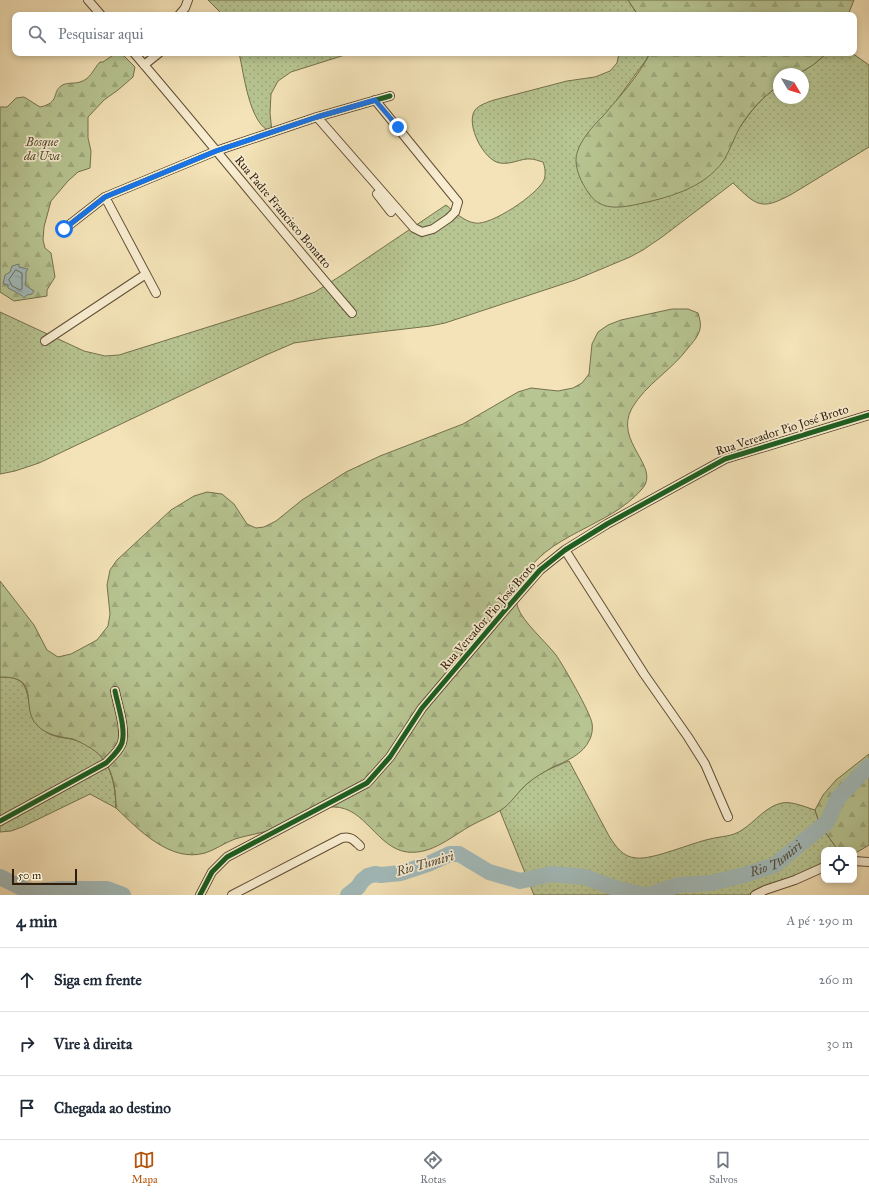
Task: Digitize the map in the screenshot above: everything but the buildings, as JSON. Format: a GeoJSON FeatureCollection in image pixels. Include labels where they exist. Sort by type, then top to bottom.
{"type":"FeatureCollection","features":[{"type":"Feature","properties":{"kind":"street"},"geometry":{"type":"LineString","coordinates":[[88,0],[98,12]]}},
{"type":"Feature","properties":{"kind":"street"},"geometry":{"type":"LineString","coordinates":[[182,12],[188,0]]}},
{"type":"Feature","properties":{"kind":"street","name":"Rua Padre Francisco Bonatto"},"geometry":{"type":"LineString","coordinates":[[140,58],[277,225],[352,313]]}},
{"type":"Feature","properties":{"kind":"street"},"geometry":{"type":"LineString","coordinates":[[64,229],[105,197],[216,151],[317,117],[390,96]]}},
{"type":"Feature","properties":{"kind":"street"},"geometry":{"type":"LineString","coordinates":[[317,117],[414,228],[422,232],[433,229],[455,212],[458,202],[375,100]]}},
{"type":"Feature","properties":{"kind":"street"},"geometry":{"type":"LineString","coordinates":[[317,117],[391,212]]}},
{"type":"Feature","properties":{"kind":"street"},"geometry":{"type":"LineString","coordinates":[[105,197],[156,293]]}},
{"type":"Feature","properties":{"kind":"street"},"geometry":{"type":"LineString","coordinates":[[45,341],[146,274]]}},
{"type":"Feature","properties":{"kind":"street","name":"Rua Vereador Pio José Broto"},"geometry":{"type":"LineString","coordinates":[[200,895],[212,872],[227,857],[367,783],[390,758],[422,708],[441,685],[540,570],[565,550],[608,524],[726,458],[869,415]]}},
{"type":"Feature","properties":{"kind":"street"},"geometry":{"type":"LineString","coordinates":[[565,550],[644,674],[705,764],[728,817]]}},
{"type":"Feature","properties":{"kind":"street"},"geometry":{"type":"LineString","coordinates":[[0,821],[106,763],[115,755],[122,744],[123,731],[115,691]]}},
{"type":"Feature","properties":{"kind":"street"},"geometry":{"type":"LineString","coordinates":[[232,895],[342,838],[352,838],[360,846]]}},
{"type":"Feature","properties":{"kind":"street"},"geometry":{"type":"LineString","coordinates":[[857,861],[869,862]]}},
{"type":"Feature","properties":{"kind":"street"},"geometry":{"type":"LineString","coordinates":[[755,895],[821,868]]}},
{"type":"Feature","properties":{"kind":"green space"},"geometry":{"type":"Polygon","coordinates":[[[208,0],[628,0],[636,12],[220,12],[208,0]]]}},
{"type":"Feature","properties":{"kind":"green space"},"geometry":{"type":"Polygon","coordinates":[[[628,0],[854,0],[849,12],[636,12],[628,0]]]}},
{"type":"Feature","properties":{"kind":"green space","name":"Bosque da Uva"},"geometry":{"type":"Polygon","coordinates":[[[112,56],[124,56],[135,67],[133,77],[104,100],[88,117],[88,138],[91,151],[90,168],[78,172],[51,201],[44,227],[43,240],[45,248],[51,253],[55,277],[47,290],[47,296],[14,301],[0,292],[0,107],[7,107],[16,98],[24,97],[40,107],[46,105],[53,100],[58,88],[65,84],[84,81],[100,62],[103,62],[112,56]]]}},
{"type":"Feature","properties":{"kind":"green space"},"geometry":{"type":"Polygon","coordinates":[[[240,56],[342,56],[291,72],[278,81],[271,94],[270,113],[272,132],[264,128],[258,120],[253,110],[240,56]]]}},
{"type":"Feature","properties":{"kind":"green space"},"geometry":{"type":"Polygon","coordinates":[[[618,56],[648,56],[616,101],[740,127],[757,105],[773,90],[773,104],[809,104],[808,68],[824,56],[856,56],[869,65],[869,147],[792,194],[773,203],[760,204],[754,201],[733,183],[643,250],[575,280],[445,323],[294,343],[39,463],[0,474],[0,312],[84,351],[105,356],[119,355],[291,301],[315,292],[446,205],[459,216],[471,222],[482,223],[492,220],[524,201],[540,186],[544,180],[545,168],[543,162],[534,159],[523,159],[504,163],[494,161],[482,149],[474,132],[472,124],[475,110],[481,105],[494,100],[567,81],[595,77],[610,71],[617,63],[618,56]]]}},
{"type":"Feature","properties":{"kind":"green space"},"geometry":{"type":"Polygon","coordinates":[[[648,56],[824,56],[808,68],[773,68],[773,90],[757,104],[748,115],[740,127],[724,160],[716,170],[706,178],[684,191],[659,199],[622,207],[605,206],[594,200],[584,186],[577,170],[577,153],[581,143],[588,133],[640,70],[648,56]]]}},
{"type":"Feature","properties":{"kind":"green space"},"geometry":{"type":"Polygon","coordinates":[[[672,309],[688,309],[698,313],[700,329],[695,339],[682,356],[644,392],[632,408],[628,420],[628,432],[643,463],[647,481],[642,489],[613,513],[562,541],[546,552],[532,565],[521,581],[518,591],[517,605],[521,614],[556,655],[587,709],[592,725],[590,739],[587,745],[579,753],[531,781],[501,810],[472,825],[441,844],[425,851],[407,852],[397,849],[387,843],[354,813],[345,809],[327,807],[314,810],[265,832],[227,842],[205,853],[192,855],[167,849],[145,834],[116,808],[113,781],[107,764],[102,757],[78,741],[54,735],[37,725],[32,718],[26,687],[21,682],[13,678],[0,677],[0,581],[34,625],[47,650],[58,657],[71,654],[97,640],[108,626],[110,614],[107,585],[110,570],[117,560],[171,510],[194,496],[207,492],[222,494],[234,504],[247,524],[256,528],[264,527],[276,521],[302,500],[346,472],[380,456],[463,424],[518,392],[531,388],[558,391],[573,388],[582,383],[589,374],[592,344],[598,332],[608,325],[621,320],[672,309]]]}},
{"type":"Feature","properties":{"kind":"green space"},"geometry":{"type":"Polygon","coordinates":[[[0,677],[13,678],[21,682],[28,696],[31,714],[46,732],[53,736],[75,740],[95,750],[108,766],[114,786],[116,808],[90,794],[22,827],[11,831],[0,832],[0,677]]]}},
{"type":"Feature","properties":{"kind":"green space"},"geometry":{"type":"Polygon","coordinates":[[[869,754],[869,845],[857,852],[857,847],[836,847],[820,825],[815,810],[823,795],[836,780],[869,754]]]}},
{"type":"Feature","properties":{"kind":"green space"},"geometry":{"type":"Polygon","coordinates":[[[569,761],[609,836],[620,851],[627,856],[643,858],[672,851],[702,841],[734,834],[747,827],[771,807],[782,803],[790,803],[815,810],[820,825],[836,847],[821,847],[821,865],[747,895],[534,895],[500,811],[531,780],[546,771],[569,761]]]}},
{"type":"Feature","properties":{"kind":"water"},"geometry":{"type":"Polygon","coordinates":[[[19,264],[19,267],[28,269],[26,272],[25,285],[34,291],[32,294],[27,295],[24,298],[8,288],[8,285],[3,284],[5,275],[10,272],[12,266],[19,264]]]}},
{"type":"Feature","properties":{"kind":"waterway","name":"Rio Tumiri"},"geometry":{"type":"LineString","coordinates":[[649,895],[678,885],[711,883],[744,875],[775,865],[827,822],[838,798],[869,766]]}},
{"type":"Feature","properties":{"kind":"waterway","name":"Rio Tumiri"},"geometry":{"type":"LineString","coordinates":[[348,895],[368,876],[375,874],[381,875],[401,873],[428,864],[450,854],[459,854],[489,872],[520,881],[552,874],[585,877],[615,888],[643,895]]}},
{"type":"Feature","properties":{"kind":"waterway","name":"Rio Tumiri"},"geometry":{"type":"LineString","coordinates":[[0,877],[24,889],[33,891],[62,889],[107,889],[123,895]]}},
{"type":"Feature","properties":{"kind":"cycle path"},"geometry":{"type":"LineString","coordinates":[[64,229],[105,197],[216,151],[317,117],[390,96]]}},
{"type":"Feature","properties":{"kind":"cycle path"},"geometry":{"type":"LineString","coordinates":[[200,895],[212,872],[227,857],[367,783],[390,757],[422,708],[506,609],[540,570],[565,550],[607,524],[725,459],[869,415]]}},
{"type":"Feature","properties":{"kind":"cycle path"},"geometry":{"type":"LineString","coordinates":[[0,821],[106,763],[115,754],[122,743],[123,737],[121,717],[115,691]]}},
{"type":"Feature","properties":{"kind":"route"},"geometry":{"type":"LineString","coordinates":[[64,229],[105,197],[216,151],[317,117],[375,100],[398,127]]}}]}
